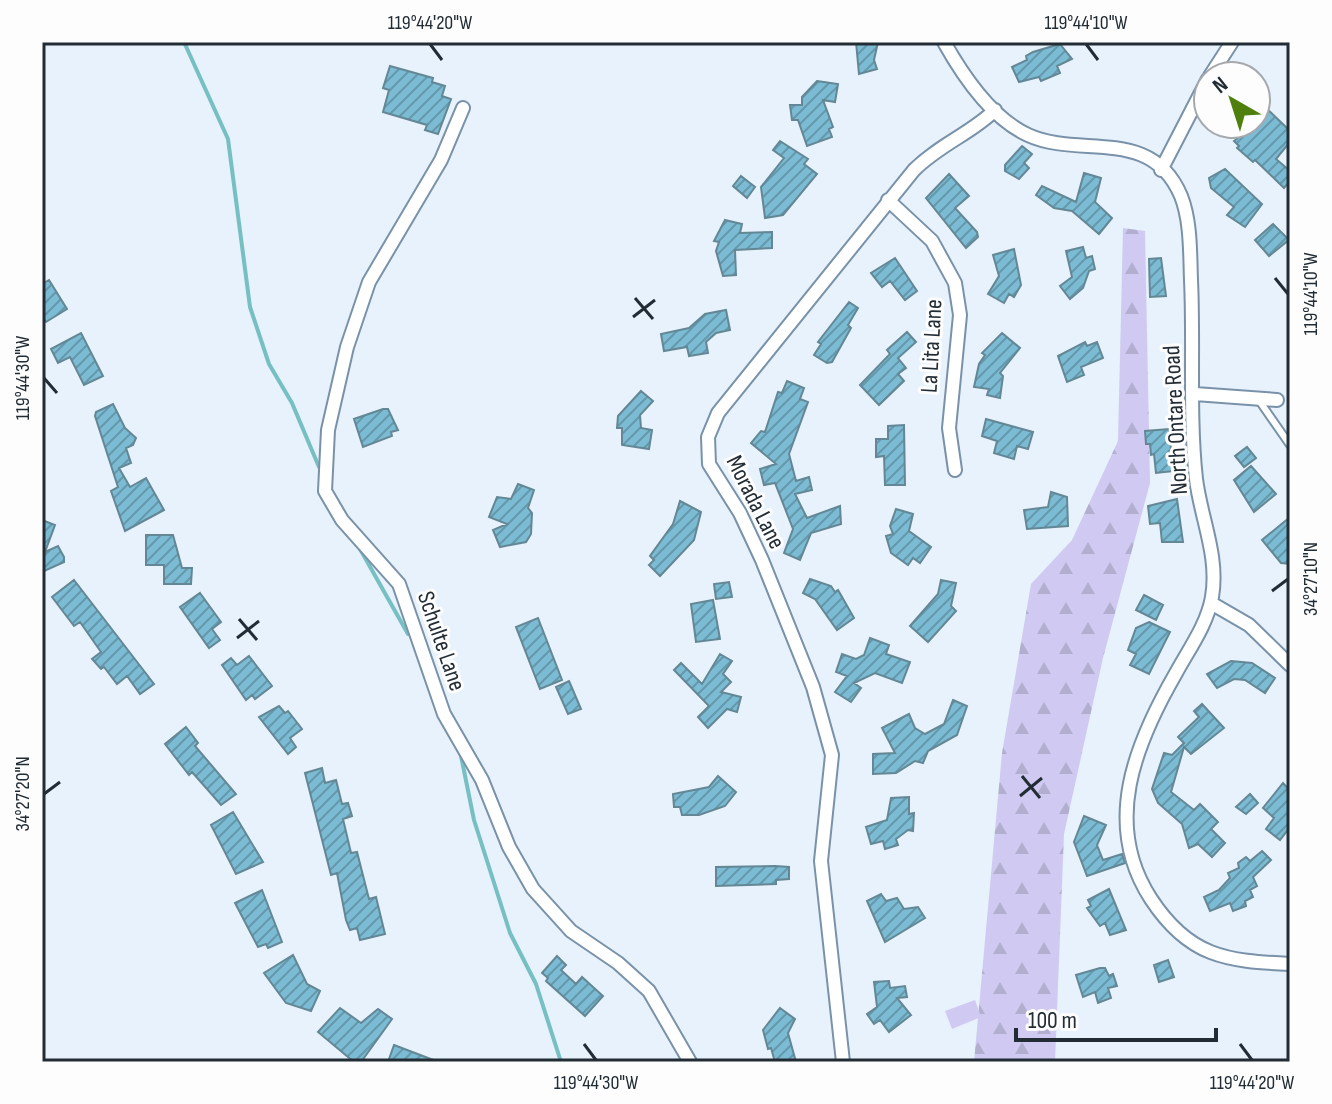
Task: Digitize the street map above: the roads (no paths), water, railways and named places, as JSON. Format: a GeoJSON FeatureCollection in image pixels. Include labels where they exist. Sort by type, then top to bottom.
{"type":"FeatureCollection","features":[{"type":"Feature","properties":{"kind":"street","name":"North Ontare Road"},"geometry":{"type":"LineString","coordinates":[[944,42],[995,110],[1032,136],[1057,144],[1126,148],[1146,157],[1174,185],[1184,208],[1190,259],[1196,481],[1214,567],[1211,603],[1203,625],[1158,703],[1139,746],[1125,808],[1128,848],[1145,889],[1186,939],[1229,960],[1290,964]]}},
{"type":"Feature","properties":{"kind":"street"},"geometry":{"type":"LineString","coordinates":[[1220,60],[1232,42]]}},
{"type":"Feature","properties":{"kind":"street","name":"Schulte Lane"},"geometry":{"type":"LineString","coordinates":[[463,108],[441,160],[369,282],[347,347],[328,430],[325,491],[342,520],[399,584],[444,714],[482,780],[509,847],[533,889],[571,931],[618,963],[649,991],[690,1062]]}},
{"type":"Feature","properties":{"kind":"street","name":"Morada Lane"},"geometry":{"type":"LineString","coordinates":[[843,1062],[821,861],[832,755],[824,721],[762,560],[740,513],[715,478],[707,451],[711,424],[792,326],[888,200],[930,154],[995,110]]}},
{"type":"Feature","properties":{"kind":"street"},"geometry":{"type":"LineString","coordinates":[[1161,170],[1192,110]]}},
{"type":"Feature","properties":{"kind":"street","name":"La Lita Lane"},"geometry":{"type":"LineString","coordinates":[[888,200],[932,241],[955,283],[960,315],[949,428],[955,470]]}},
{"type":"Feature","properties":{"kind":"street"},"geometry":{"type":"LineString","coordinates":[[1195,394],[1277,400]]}},
{"type":"Feature","properties":{"kind":"street"},"geometry":{"type":"LineString","coordinates":[[1211,603],[1249,625],[1290,665]]}},
{"type":"Feature","properties":{"kind":"lane"},"geometry":{"type":"LineString","coordinates":[[1258,399],[1290,445]]}},
{"type":"Feature","properties":{"kind":"waterway"},"geometry":{"type":"LineString","coordinates":[[184,42],[228,139],[250,307],[269,364],[292,403],[319,467]]}},
{"type":"Feature","properties":{"kind":"waterway"},"geometry":{"type":"LineString","coordinates":[[360,549],[408,634]]}},
{"type":"Feature","properties":{"kind":"waterway"},"geometry":{"type":"LineString","coordinates":[[460,751],[474,820],[510,933],[536,984],[561,1062]]}}]}
